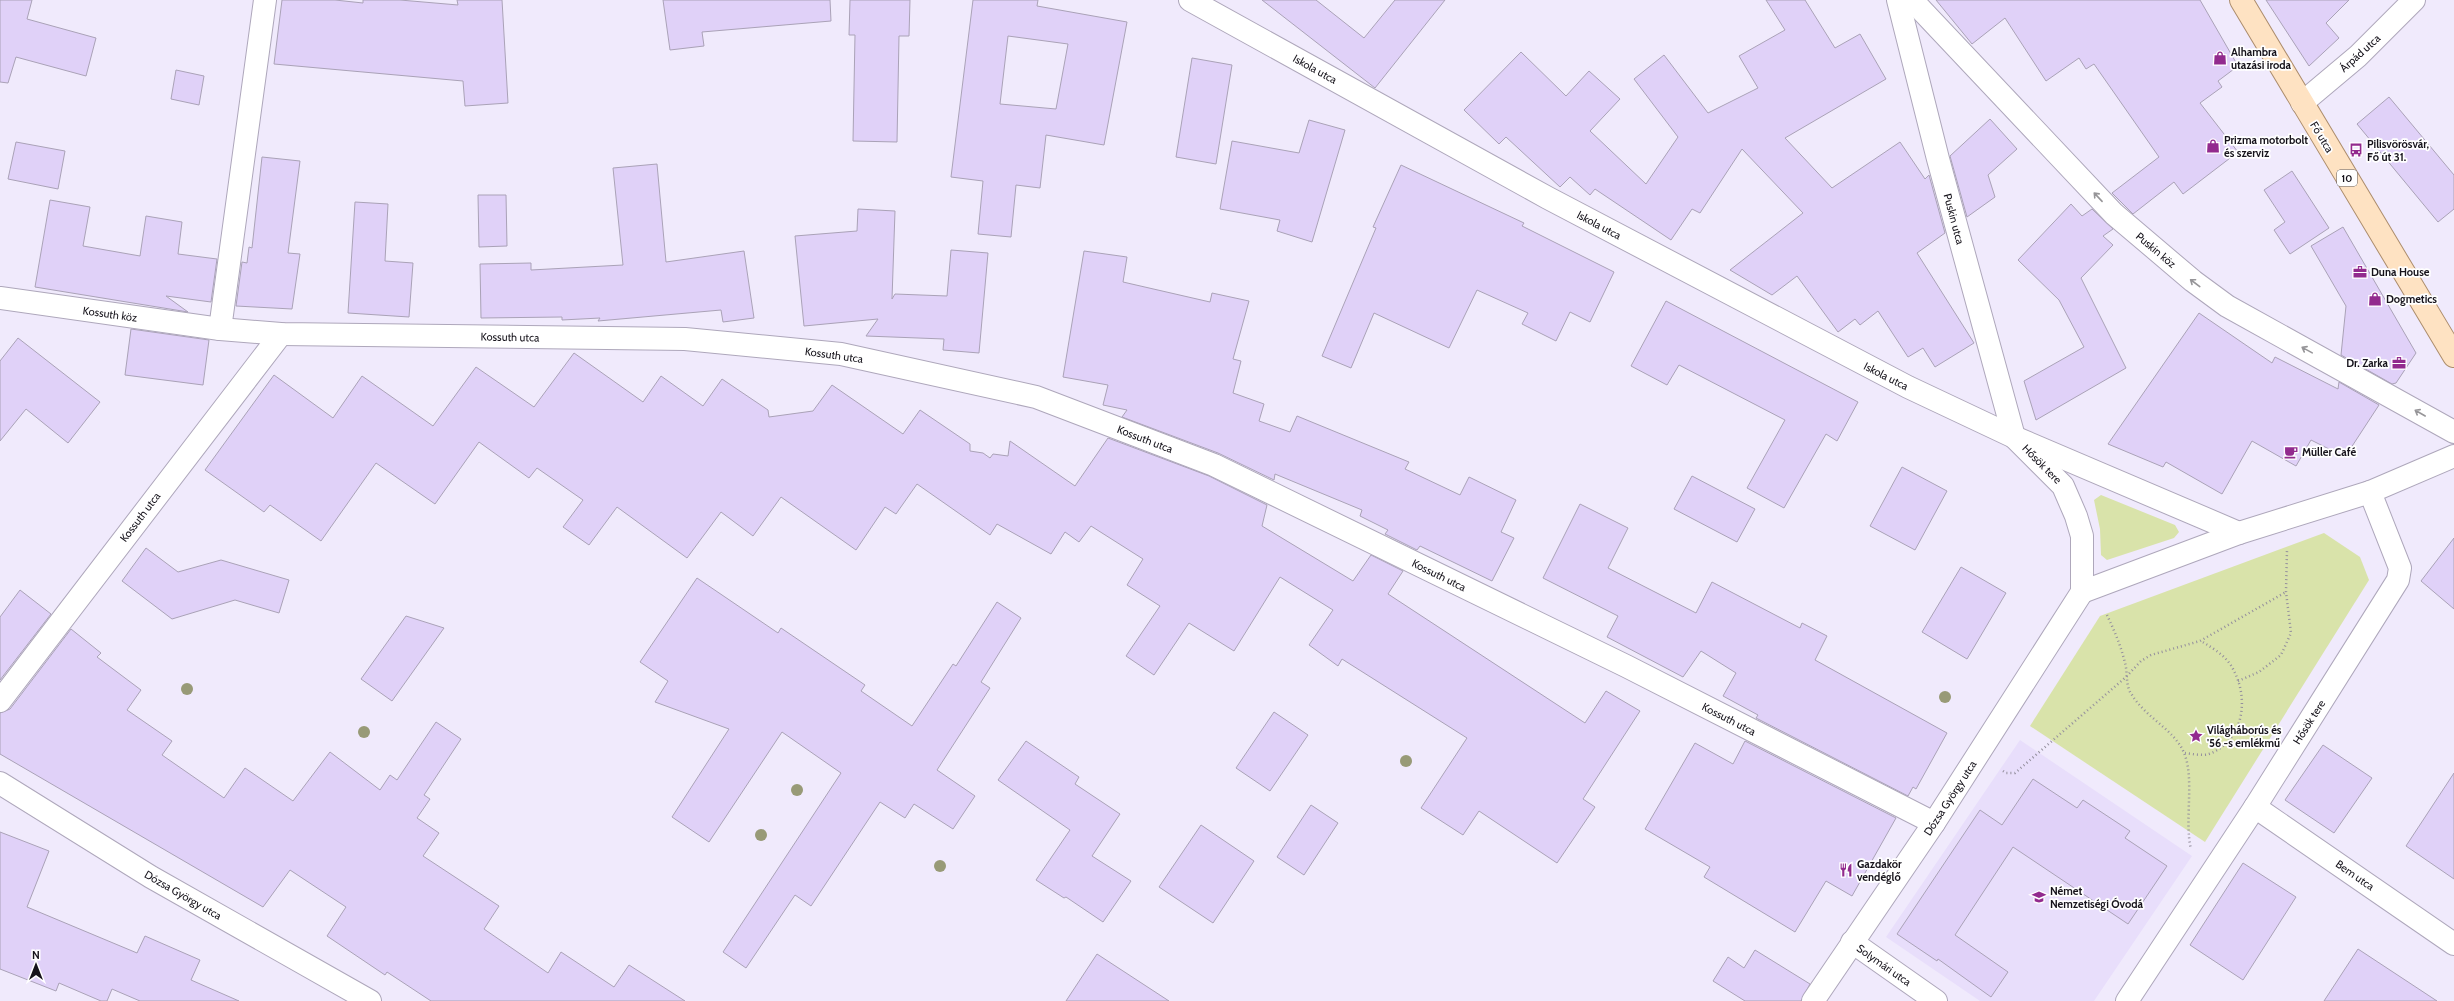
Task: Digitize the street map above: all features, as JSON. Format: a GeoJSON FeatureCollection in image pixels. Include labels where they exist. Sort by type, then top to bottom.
{"type":"FeatureCollection","features":[{"type":"Feature","properties":{"kind":"main road","name":"Fő utca"},"geometry":{"type":"LineString","coordinates":[[2241,0],[2454,356]]}},
{"type":"Feature","properties":{"kind":"street"},"geometry":{"type":"LineString","coordinates":[[220,329],[265,0]]}},
{"type":"Feature","properties":{"kind":"street","name":"Iskola utca"},"geometry":{"type":"LineString","coordinates":[[1190,0],[1548,198],[1784,324],[1908,387],[2014,437]]}},
{"type":"Feature","properties":{"kind":"street","name":"Puskin utca"},"geometry":{"type":"LineString","coordinates":[[1898,0],[1938,159],[2014,437]]}},
{"type":"Feature","properties":{"kind":"street","name":"Puskin köz"},"geometry":{"type":"LineString","coordinates":[[1912,0],[2114,214],[2193,281],[2227,306],[2454,432]]}},
{"type":"Feature","properties":{"kind":"street","name":"Árpád utca"},"geometry":{"type":"LineString","coordinates":[[2302,103],[2358,56],[2414,0]]}},
{"type":"Feature","properties":{"kind":"street","name":"Kossuth köz"},"geometry":{"type":"LineString","coordinates":[[0,298],[220,329]]}},
{"type":"Feature","properties":{"kind":"street","name":"Kossuth utca"},"geometry":{"type":"LineString","coordinates":[[220,329],[281,334],[685,339],[841,354],[1036,397],[1214,465],[1626,666],[1934,823]]}},
{"type":"Feature","properties":{"kind":"street","name":"Kossuth utca"},"geometry":{"type":"LineString","coordinates":[[0,701],[281,334]]}},
{"type":"Feature","properties":{"kind":"street","name":"Hősök tere"},"geometry":{"type":"LineString","coordinates":[[2014,437],[2239,533]]}},
{"type":"Feature","properties":{"kind":"street","name":"Hősök tere"},"geometry":{"type":"LineString","coordinates":[[2014,437],[2063,486],[2076,516],[2082,536],[2082,592]]}},
{"type":"Feature","properties":{"kind":"street"},"geometry":{"type":"LineString","coordinates":[[2082,592],[2239,533],[2285,520],[2370,492],[2454,456]]}},
{"type":"Feature","properties":{"kind":"street","name":"Hősök tere"},"geometry":{"type":"LineString","coordinates":[[2127,1001],[2255,807],[2398,580],[2400,568],[2370,492]]}},
{"type":"Feature","properties":{"kind":"street","name":"Dózsa György utca"},"geometry":{"type":"LineString","coordinates":[[1813,1001],[1934,823],[2082,592]]}},
{"type":"Feature","properties":{"kind":"street","name":"Dózsa György utca"},"geometry":{"type":"LineString","coordinates":[[0,783],[151,877],[370,1001]]}},
{"type":"Feature","properties":{"kind":"street","name":"Bem utca"},"geometry":{"type":"LineString","coordinates":[[2255,807],[2454,944]]}},
{"type":"Feature","properties":{"kind":"street","name":"Solymári utca"},"geometry":{"type":"LineString","coordinates":[[1852,942],[1936,1001]]}},
{"type":"Feature","properties":{"kind":"path"},"geometry":{"type":"LineString","coordinates":[[2238,681],[2259,672],[2281,655],[2291,633],[2286,592],[2288,556],[2285,520]]}},
{"type":"Feature","properties":{"kind":"path"},"geometry":{"type":"LineString","coordinates":[[2106,583],[2102,595],[2104,607],[2126,665],[2126,677],[2130,693],[2140,706],[2178,741],[2185,753],[2188,767],[2190,847],[2196,866],[2206,882]]}},
{"type":"Feature","properties":{"kind":"path"},"geometry":{"type":"LineString","coordinates":[[1985,743],[1994,763],[2006,773],[2016,773],[2126,677],[2141,661],[2151,655],[2200,641],[2286,592]]}},
{"type":"Feature","properties":{"kind":"path"},"geometry":{"type":"LineString","coordinates":[[2185,753],[2208,755],[2228,743],[2240,724],[2243,706],[2238,681],[2229,663],[2216,650],[2200,641]]}},
{"type":"Feature","properties":{"kind":"shaded area","name":"Német Nemzetiségi Óvodá"},"geometry":{"type":"Polygon","coordinates":[[[2020,740],[2192,856],[2094,1001],[1980,1001],[1886,937],[2020,740]]]}},
{"type":"Feature","properties":{"kind":"green space"},"geometry":{"type":"Polygon","coordinates":[[[2101,495],[2175,525],[2179,532],[2174,538],[2107,560],[2101,555],[2100,529],[2094,500],[2101,495]]]}},
{"type":"Feature","properties":{"kind":"green space"},"geometry":{"type":"Polygon","coordinates":[[[2324,533],[2360,557],[2369,580],[2205,842],[2030,726],[2100,616],[2324,533]]]}},
{"type":"Feature","properties":{"kind":"building"},"geometry":{"type":"Polygon","coordinates":[[[0,0],[32,0],[27,19],[96,38],[86,76],[16,57],[8,83],[0,82],[0,0]]]}},
{"type":"Feature","properties":{"kind":"building"},"geometry":{"type":"Polygon","coordinates":[[[282,0],[335,0],[363,3],[363,0],[400,0],[458,5],[457,0],[502,0],[508,103],[465,106],[463,81],[274,64],[282,0]]]}},
{"type":"Feature","properties":{"kind":"building"},"geometry":{"type":"Polygon","coordinates":[[[663,0],[830,0],[831,21],[702,32],[704,46],[670,50],[663,0]]]}},
{"type":"Feature","properties":{"kind":"building"},"geometry":{"type":"Polygon","coordinates":[[[850,0],[910,0],[909,36],[899,36],[897,142],[853,141],[855,35],[849,35],[850,0]]]}},
{"type":"Feature","properties":{"kind":"building"},"geometry":{"type":"Polygon","coordinates":[[[973,0],[1038,0],[1037,6],[1127,22],[1104,145],[1046,135],[1040,188],[1016,185],[1011,237],[978,234],[983,181],[951,177],[973,0]],[[1008,36],[1000,104],[1056,109],[1068,44],[1008,36]]]}},
{"type":"Feature","properties":{"kind":"building"},"geometry":{"type":"Polygon","coordinates":[[[1262,0],[1316,0],[1364,38],[1395,0],[1445,0],[1375,88],[1262,0]]]}},
{"type":"Feature","properties":{"kind":"building"},"geometry":{"type":"Polygon","coordinates":[[[1766,0],[1805,0],[1835,48],[1860,34],[1886,79],[1785,138],[1832,188],[1900,142],[1925,179],[1929,175],[1945,233],[1917,253],[1974,343],[1935,367],[1923,348],[1908,357],[1878,311],[1860,325],[1855,319],[1838,332],[1797,276],[1772,295],[1730,270],[1803,213],[1742,149],[1700,213],[1692,209],[1671,240],[1595,189],[1590,195],[1570,177],[1560,187],[1506,137],[1499,144],[1464,110],[1521,52],[1566,96],[1589,71],[1620,99],[1590,131],[1646,184],[1678,137],[1634,79],[1664,55],[1708,113],[1758,88],[1739,56],[1785,30],[1766,0]]]}},
{"type":"Feature","properties":{"kind":"building"},"geometry":{"type":"Polygon","coordinates":[[[1936,0],[2200,0],[2238,66],[2218,81],[2222,87],[2200,103],[2238,152],[2183,194],[2174,182],[2133,214],[2112,193],[2159,157],[2094,64],[2086,69],[2079,58],[2046,81],[2005,18],[1972,44],[1936,0]]]}},
{"type":"Feature","properties":{"kind":"building"},"geometry":{"type":"Polygon","coordinates":[[[2266,0],[2349,0],[2326,23],[2339,38],[2309,66],[2266,0]]]}},
{"type":"Feature","properties":{"kind":"building"},"geometry":{"type":"Polygon","coordinates":[[[1192,58],[1232,65],[1216,164],[1176,157],[1192,58]]]}},
{"type":"Feature","properties":{"kind":"building"},"geometry":{"type":"Polygon","coordinates":[[[176,70],[204,76],[199,105],[171,99],[176,70]]]}},
{"type":"Feature","properties":{"kind":"building"},"geometry":{"type":"Polygon","coordinates":[[[2389,97],[2454,175],[2454,209],[2438,222],[2357,124],[2389,97]]]}},
{"type":"Feature","properties":{"kind":"building"},"geometry":{"type":"Polygon","coordinates":[[[1990,119],[2017,149],[1988,175],[1995,197],[1967,217],[1950,156],[1990,119]]]}},
{"type":"Feature","properties":{"kind":"building"},"geometry":{"type":"Polygon","coordinates":[[[1309,120],[1345,130],[1312,242],[1277,231],[1280,220],[1220,209],[1232,141],[1299,153],[1309,120]]]}},
{"type":"Feature","properties":{"kind":"building"},"geometry":{"type":"Polygon","coordinates":[[[16,142],[65,151],[58,189],[8,179],[16,142]]]}},
{"type":"Feature","properties":{"kind":"building"},"geometry":{"type":"Polygon","coordinates":[[[262,157],[300,161],[288,253],[300,254],[292,309],[236,306],[242,262],[247,263],[249,247],[252,248],[262,157]]]}},
{"type":"Feature","properties":{"kind":"building"},"geometry":{"type":"Polygon","coordinates":[[[657,164],[666,262],[744,251],[754,318],[723,322],[721,310],[598,321],[600,318],[562,320],[562,317],[481,318],[480,264],[531,263],[531,270],[623,265],[613,168],[657,164]]]}},
{"type":"Feature","properties":{"kind":"building"},"geometry":{"type":"Polygon","coordinates":[[[1401,165],[1524,223],[1522,226],[1614,272],[1590,322],[1570,312],[1556,341],[1522,324],[1528,313],[1477,290],[1449,348],[1374,313],[1351,368],[1322,356],[1376,228],[1373,227],[1401,165]]]}},
{"type":"Feature","properties":{"kind":"building"},"geometry":{"type":"Polygon","coordinates":[[[2292,171],[2329,228],[2290,254],[2274,230],[2285,222],[2264,190],[2292,171]]]}},
{"type":"Feature","properties":{"kind":"building"},"geometry":{"type":"Polygon","coordinates":[[[478,195],[506,195],[507,246],[479,247],[478,195]]]}},
{"type":"Feature","properties":{"kind":"building"},"geometry":{"type":"Polygon","coordinates":[[[50,200],[90,207],[83,246],[140,256],[146,216],[182,222],[178,254],[217,259],[211,302],[166,296],[188,312],[35,287],[50,200]]]}},
{"type":"Feature","properties":{"kind":"building"},"geometry":{"type":"Polygon","coordinates":[[[355,202],[388,204],[385,261],[413,263],[409,317],[348,313],[355,202]]]}},
{"type":"Feature","properties":{"kind":"building"},"geometry":{"type":"Polygon","coordinates":[[[2071,204],[2082,216],[2092,209],[2113,229],[2103,236],[2113,245],[2081,278],[2126,368],[2036,420],[2024,381],[2084,347],[2059,300],[2018,260],[2071,204]]]}},
{"type":"Feature","properties":{"kind":"building"},"geometry":{"type":"Polygon","coordinates":[[[858,209],[895,211],[892,299],[895,294],[947,296],[951,250],[988,253],[979,353],[943,350],[944,339],[866,336],[878,319],[804,326],[795,236],[857,231],[858,209]]]}},
{"type":"Feature","properties":{"kind":"building"},"geometry":{"type":"Polygon","coordinates":[[[2343,227],[2416,353],[2396,383],[2392,384],[2341,355],[2346,306],[2311,246],[2343,227]]]}},
{"type":"Feature","properties":{"kind":"building"},"geometry":{"type":"Polygon","coordinates":[[[1084,251],[1127,257],[1123,282],[1210,302],[1212,293],[1249,301],[1233,359],[1241,361],[1233,393],[1264,404],[1259,421],[1290,432],[1297,416],[1409,462],[1405,469],[1460,495],[1469,477],[1516,500],[1501,532],[1514,538],[1492,581],[1420,546],[1417,550],[1385,534],[1388,530],[1360,516],[1362,510],[1275,474],[1274,480],[1218,453],[1122,417],[1127,410],[1103,405],[1108,385],[1063,377],[1084,251]]]}},
{"type":"Feature","properties":{"kind":"building"},"geometry":{"type":"Polygon","coordinates":[[[1666,301],[1858,402],[1837,441],[1826,434],[1784,508],[1747,488],[1785,420],[1679,365],[1667,385],[1631,366],[1666,301]]]}},
{"type":"Feature","properties":{"kind":"building"},"geometry":{"type":"Polygon","coordinates":[[[2199,313],[2272,363],[2275,357],[2338,389],[2339,382],[2379,405],[2345,457],[2311,440],[2296,466],[2252,441],[2222,494],[2166,462],[2163,467],[2108,444],[2199,313]]]}},
{"type":"Feature","properties":{"kind":"building"},"geometry":{"type":"Polygon","coordinates":[[[131,329],[209,340],[203,385],[125,375],[131,329]]]}},
{"type":"Feature","properties":{"kind":"building"},"geometry":{"type":"Polygon","coordinates":[[[18,338],[100,402],[68,443],[26,409],[0,441],[0,361],[18,338]]]}},
{"type":"Feature","properties":{"kind":"building"},"geometry":{"type":"Polygon","coordinates":[[[574,353],[643,402],[661,376],[703,406],[722,379],[768,410],[769,417],[813,411],[832,385],[903,434],[920,410],[970,444],[970,451],[983,453],[990,458],[993,454],[1008,456],[1010,441],[1075,486],[1108,438],[1209,476],[1267,505],[1262,526],[1353,581],[1371,555],[1403,571],[1388,594],[1585,723],[1606,691],[1640,711],[1583,799],[1595,807],[1557,863],[1479,811],[1463,835],[1421,808],[1467,738],[1342,659],[1338,666],[1309,645],[1333,610],[1280,577],[1234,651],[1189,623],[1154,675],[1126,656],[1160,606],[1127,585],[1143,559],[1091,526],[1079,542],[1065,532],[1051,554],[997,524],[990,535],[917,484],[896,514],[885,507],[856,550],[781,497],[753,536],[721,512],[687,558],[617,507],[589,545],[563,527],[583,500],[537,468],[529,478],[479,442],[435,504],[376,463],[321,541],[270,505],[264,512],[205,470],[274,375],[333,418],[362,376],[433,426],[476,367],[534,407],[574,353]]]}},
{"type":"Feature","properties":{"kind":"building"},"geometry":{"type":"Polygon","coordinates":[[[1902,467],[1947,491],[1915,550],[1870,526],[1902,467]]]}},
{"type":"Feature","properties":{"kind":"building"},"geometry":{"type":"Polygon","coordinates":[[[1692,476],[1755,509],[1737,542],[1674,509],[1692,476]]]}},
{"type":"Feature","properties":{"kind":"building"},"geometry":{"type":"Polygon","coordinates":[[[1580,504],[1628,528],[1608,568],[1696,613],[1712,582],[1800,628],[1802,623],[1827,636],[1815,660],[1947,733],[1916,789],[1913,787],[1908,796],[1756,718],[1758,715],[1723,696],[1736,673],[1701,651],[1683,677],[1607,637],[1618,616],[1543,578],[1580,504]]]}},
{"type":"Feature","properties":{"kind":"building"},"geometry":{"type":"Polygon","coordinates":[[[2454,538],[2454,609],[2421,581],[2454,538]]]}},
{"type":"Feature","properties":{"kind":"building"},"geometry":{"type":"Polygon","coordinates":[[[146,548],[178,572],[221,560],[289,580],[279,613],[235,600],[172,619],[122,581],[146,548]]]}},
{"type":"Feature","properties":{"kind":"building"},"geometry":{"type":"Polygon","coordinates":[[[1961,567],[2006,593],[1967,659],[1922,632],[1961,567]]]}},
{"type":"Feature","properties":{"kind":"building"},"geometry":{"type":"Polygon","coordinates":[[[697,578],[778,633],[781,628],[865,685],[861,691],[912,726],[953,664],[956,666],[997,602],[1021,618],[981,682],[990,688],[937,770],[975,796],[953,829],[914,804],[905,818],[880,802],[811,906],[795,895],[746,968],[723,952],[841,773],[782,732],[709,842],[672,817],[729,729],[655,702],[668,681],[640,662],[697,578]]]}},
{"type":"Feature","properties":{"kind":"building"},"geometry":{"type":"Polygon","coordinates":[[[20,590],[51,614],[0,680],[0,617],[20,590]]]}},
{"type":"Feature","properties":{"kind":"building"},"geometry":{"type":"Polygon","coordinates":[[[406,616],[444,628],[392,701],[361,679],[406,616]]]}},
{"type":"Feature","properties":{"kind":"building"},"geometry":{"type":"Polygon","coordinates":[[[71,629],[101,653],[97,657],[141,690],[127,710],[172,741],[162,755],[224,798],[245,768],[293,801],[330,752],[380,790],[390,775],[397,780],[436,722],[461,739],[424,795],[430,799],[417,818],[439,833],[423,856],[499,906],[484,929],[548,973],[561,952],[614,987],[629,965],[685,1001],[431,1001],[387,972],[385,975],[327,936],[346,907],[290,870],[263,907],[0,754],[0,713],[10,709],[71,629]]]}},
{"type":"Feature","properties":{"kind":"building"},"geometry":{"type":"Polygon","coordinates":[[[1274,712],[1308,735],[1270,791],[1236,768],[1274,712]]]}},
{"type":"Feature","properties":{"kind":"building"},"geometry":{"type":"Polygon","coordinates":[[[1026,741],[1079,777],[1075,784],[1120,814],[1092,856],[1131,881],[1103,922],[1066,897],[1064,898],[1036,880],[1070,830],[998,780],[1026,741]]]}},
{"type":"Feature","properties":{"kind":"building"},"geometry":{"type":"Polygon","coordinates":[[[1745,741],[1896,818],[1852,896],[1826,881],[1795,932],[1704,877],[1710,867],[1645,829],[1695,743],[1733,764],[1745,741]]]}},
{"type":"Feature","properties":{"kind":"building"},"geometry":{"type":"Polygon","coordinates":[[[2323,745],[2372,778],[2334,833],[2285,800],[2323,745]]]}},
{"type":"Feature","properties":{"kind":"building"},"geometry":{"type":"Polygon","coordinates":[[[2454,773],[2454,879],[2406,846],[2454,773]]]}},
{"type":"Feature","properties":{"kind":"building"},"geometry":{"type":"Polygon","coordinates":[[[2033,779],[2077,808],[2083,800],[2130,831],[2125,838],[2167,866],[2128,924],[2013,847],[1955,935],[2008,972],[1991,997],[1938,959],[1937,961],[1897,934],[1980,810],[2002,825],[2033,779]]]}},
{"type":"Feature","properties":{"kind":"building"},"geometry":{"type":"Polygon","coordinates":[[[1311,805],[1338,823],[1304,875],[1277,857],[1311,805]]]}},
{"type":"Feature","properties":{"kind":"building"},"geometry":{"type":"Polygon","coordinates":[[[1201,825],[1254,861],[1213,923],[1159,887],[1201,825]]]}},
{"type":"Feature","properties":{"kind":"building"},"geometry":{"type":"Polygon","coordinates":[[[0,832],[49,851],[27,907],[137,953],[145,936],[200,960],[191,980],[239,1001],[140,1001],[112,989],[107,1001],[101,1001],[59,983],[56,991],[0,969],[0,832]]]}},
{"type":"Feature","properties":{"kind":"building"},"geometry":{"type":"Polygon","coordinates":[[[2243,863],[2296,897],[2243,980],[2190,945],[2243,863]]]}},
{"type":"Feature","properties":{"kind":"building"},"geometry":{"type":"Polygon","coordinates":[[[2358,949],[2437,1001],[2324,1001],[2358,949]]]}},
{"type":"Feature","properties":{"kind":"building"},"geometry":{"type":"Polygon","coordinates":[[[1755,950],[1810,984],[1801,1001],[1745,1001],[1713,981],[1728,957],[1744,968],[1755,950]]]}},
{"type":"Feature","properties":{"kind":"building"},"geometry":{"type":"Polygon","coordinates":[[[1097,954],[1169,1001],[1066,1001],[1097,954]]]}},
{"type":"Feature","properties":{"kind":"place","name":"Alhambra utazási iroda"},"geometry":{"type":"Point","coordinates":[2220,58]}},
{"type":"Feature","properties":{"kind":"place","name":"Prizma motorbolt és szerviz"},"geometry":{"type":"Point","coordinates":[2213,146]}},
{"type":"Feature","properties":{"kind":"place","name":"Pilisvörösvár, Fő út 31."},"geometry":{"type":"Point","coordinates":[2356,150]}},
{"type":"Feature","properties":{"kind":"place","name":"Duna House"},"geometry":{"type":"Point","coordinates":[2360,272]}},
{"type":"Feature","properties":{"kind":"place","name":"Dogmetics"},"geometry":{"type":"Point","coordinates":[2375,299]}},
{"type":"Feature","properties":{"kind":"place","name":"Dr. Zarka"},"geometry":{"type":"Point","coordinates":[2399,363]}},
{"type":"Feature","properties":{"kind":"place","name":"Müller Café"},"geometry":{"type":"Point","coordinates":[2291,452]}},
{"type":"Feature","properties":{"kind":"place","name":"Világháborús és '56 -s emlékmű"},"geometry":{"type":"Point","coordinates":[2196,736]}},
{"type":"Feature","properties":{"kind":"place","name":"Gazdakör vendéglő"},"geometry":{"type":"Point","coordinates":[1846,870]}},
{"type":"Feature","properties":{"kind":"place","name":"Német Nemzetiségi Óvodá"},"geometry":{"type":"Point","coordinates":[2039,897]}}]}
